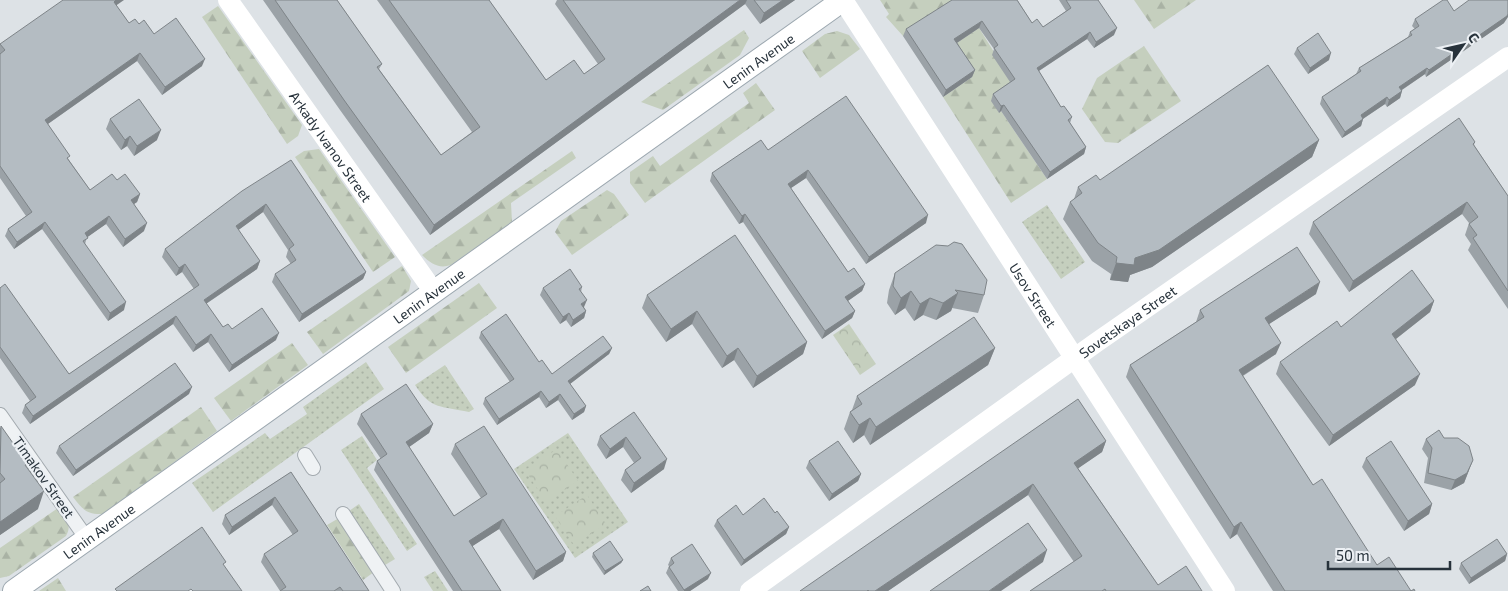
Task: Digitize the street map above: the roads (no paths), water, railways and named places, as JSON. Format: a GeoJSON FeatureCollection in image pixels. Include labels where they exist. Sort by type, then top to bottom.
{"type":"FeatureCollection","features":[{"type":"Feature","properties":{"kind":"main road","name":"Lenin Avenue"},"geometry":{"type":"LineString","coordinates":[[14,591],[843,0]]}},
{"type":"Feature","properties":{"kind":"street","name":"Arkady Ivanov Street"},"geometry":{"type":"LineString","coordinates":[[228,0],[434,292]]}},
{"type":"Feature","properties":{"kind":"street","name":"Usov Street"},"geometry":{"type":"LineString","coordinates":[[843,0],[1224,591]]}},
{"type":"Feature","properties":{"kind":"street","name":"Sovetskaya Street"},"geometry":{"type":"LineString","coordinates":[[750,591],[1075,358],[1508,56]]}},
{"type":"Feature","properties":{"kind":"street","name":"Timakov Street"},"geometry":{"type":"LineString","coordinates":[[0,416],[87,539]]}},
{"type":"Feature","properties":{"kind":"street"},"geometry":{"type":"LineString","coordinates":[[305,455],[313,468]]}},
{"type":"Feature","properties":{"kind":"street"},"geometry":{"type":"LineString","coordinates":[[343,514],[393,591]]}}]}
